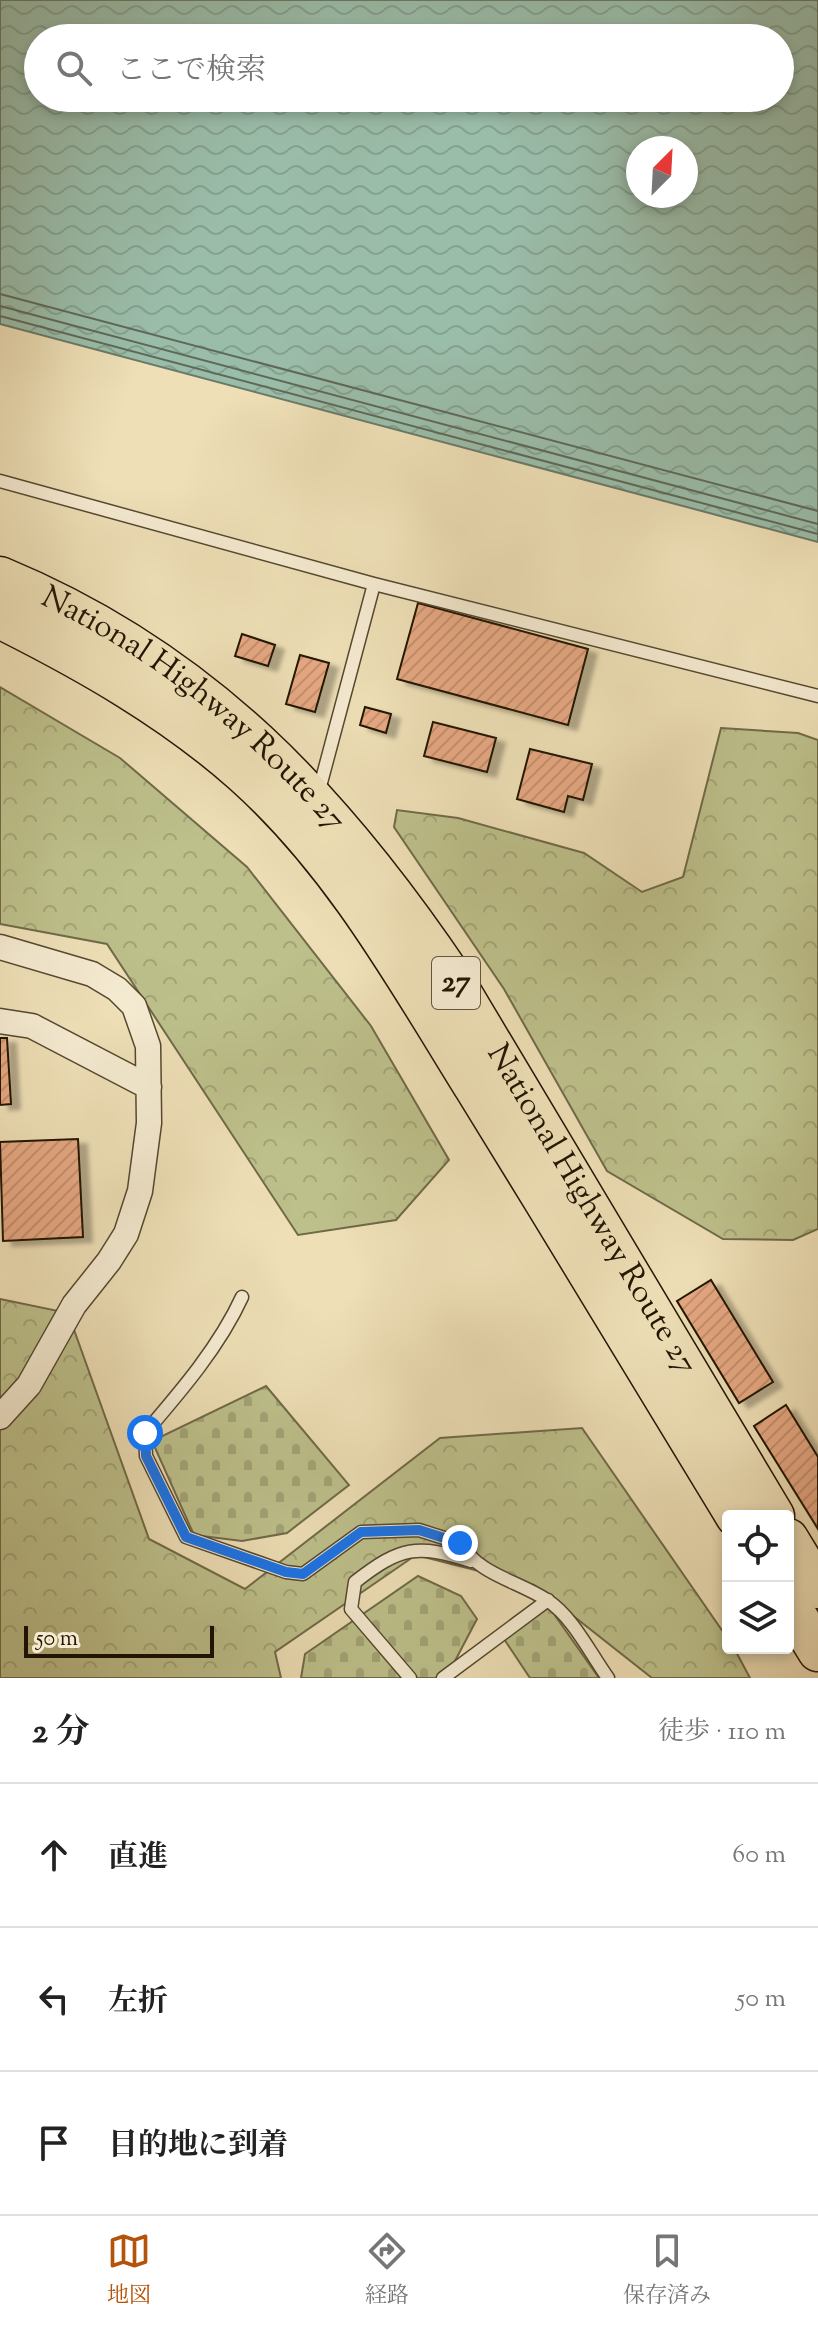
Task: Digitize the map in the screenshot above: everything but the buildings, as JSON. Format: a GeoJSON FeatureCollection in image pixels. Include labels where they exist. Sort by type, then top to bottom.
{"type":"FeatureCollection","features":[{"type":"Feature","properties":{"kind":"highway","name":"National Highway Route 27"},"geometry":{"type":"LineString","coordinates":[[0,577],[112,633],[179,678],[262,743],[306,812],[342,879],[421,1001],[732,1510]]}},
{"type":"Feature","properties":{"kind":"highway","name":"National Highway Route 27"},"geometry":{"type":"LineString","coordinates":[[0,618],[88,664],[183,723],[244,774],[306,812],[404,905],[453,979],[770,1510]]}},
{"type":"Feature","properties":{"kind":"highway"},"geometry":{"type":"LineString","coordinates":[[794,1549],[818,1588]]}},
{"type":"Feature","properties":{"kind":"highway"},"geometry":{"type":"LineString","coordinates":[[794,1612],[818,1651]]}},
{"type":"Feature","properties":{"kind":"street"},"geometry":{"type":"LineString","coordinates":[[0,947],[92,974],[117,989],[134,1006],[148,1046],[149,1087],[149,1123],[140,1191],[126,1234],[74,1305],[29,1385],[0,1417]]}},
{"type":"Feature","properties":{"kind":"street"},"geometry":{"type":"LineString","coordinates":[[0,1021],[32,1026],[149,1087]]}},
{"type":"Feature","properties":{"kind":"lane"},"geometry":{"type":"LineString","coordinates":[[0,481],[374,584],[818,696]]}},
{"type":"Feature","properties":{"kind":"lane"},"geometry":{"type":"LineString","coordinates":[[306,812],[374,584]]}},
{"type":"Feature","properties":{"kind":"lane"},"geometry":{"type":"LineString","coordinates":[[242,1297],[232,1320],[193,1375],[145,1433],[146,1456],[186,1537],[286,1572],[303,1574],[361,1532],[419,1530],[460,1543],[471,1561]]}},
{"type":"Feature","properties":{"kind":"lane"},"geometry":{"type":"LineString","coordinates":[[410,1678],[351,1609],[355,1582],[374,1567],[419,1548],[471,1561],[548,1600],[564,1615],[608,1678]]}},
{"type":"Feature","properties":{"kind":"lane"},"geometry":{"type":"LineString","coordinates":[[443,1678],[548,1600]]}},
{"type":"Feature","properties":{"kind":"green space"},"geometry":{"type":"Polygon","coordinates":[[[0,687],[120,758],[247,867],[371,1026],[449,1160],[396,1220],[298,1235],[107,944],[0,924],[0,687]]]}},
{"type":"Feature","properties":{"kind":"green space"},"geometry":{"type":"Polygon","coordinates":[[[721,728],[798,733],[818,740],[818,1229],[793,1240],[723,1239],[607,1171],[504,989],[394,827],[397,810],[458,818],[584,853],[642,892],[683,877],[721,728]]]}},
{"type":"Feature","properties":{"kind":"green space"},"geometry":{"type":"Polygon","coordinates":[[[0,1299],[68,1313],[149,1539],[245,1589],[440,1438],[582,1428],[722,1630],[722,1654],[737,1654],[750,1678],[652,1678],[534,1585],[416,1555],[275,1652],[281,1678],[0,1678],[0,1299]]]}},
{"type":"Feature","properties":{"kind":"green space"},"geometry":{"type":"Polygon","coordinates":[[[266,1386],[349,1485],[287,1533],[242,1541],[194,1535],[152,1441],[266,1386]]]}},
{"type":"Feature","properties":{"kind":"green space"},"geometry":{"type":"Polygon","coordinates":[[[418,1576],[461,1596],[477,1619],[446,1678],[301,1678],[305,1654],[418,1576]]]}},
{"type":"Feature","properties":{"kind":"green space"},"geometry":{"type":"Polygon","coordinates":[[[549,1607],[599,1678],[530,1678],[504,1639],[549,1607]]]}},
{"type":"Feature","properties":{"kind":"water"},"geometry":{"type":"Polygon","coordinates":[[[0,0],[818,0],[818,542],[0,324],[0,0]]]}},
{"type":"Feature","properties":{"kind":"route"},"geometry":{"type":"LineString","coordinates":[[145,1433],[146,1456],[186,1537],[205,1545],[286,1572],[303,1574],[361,1532],[419,1530],[460,1543]]}}]}
